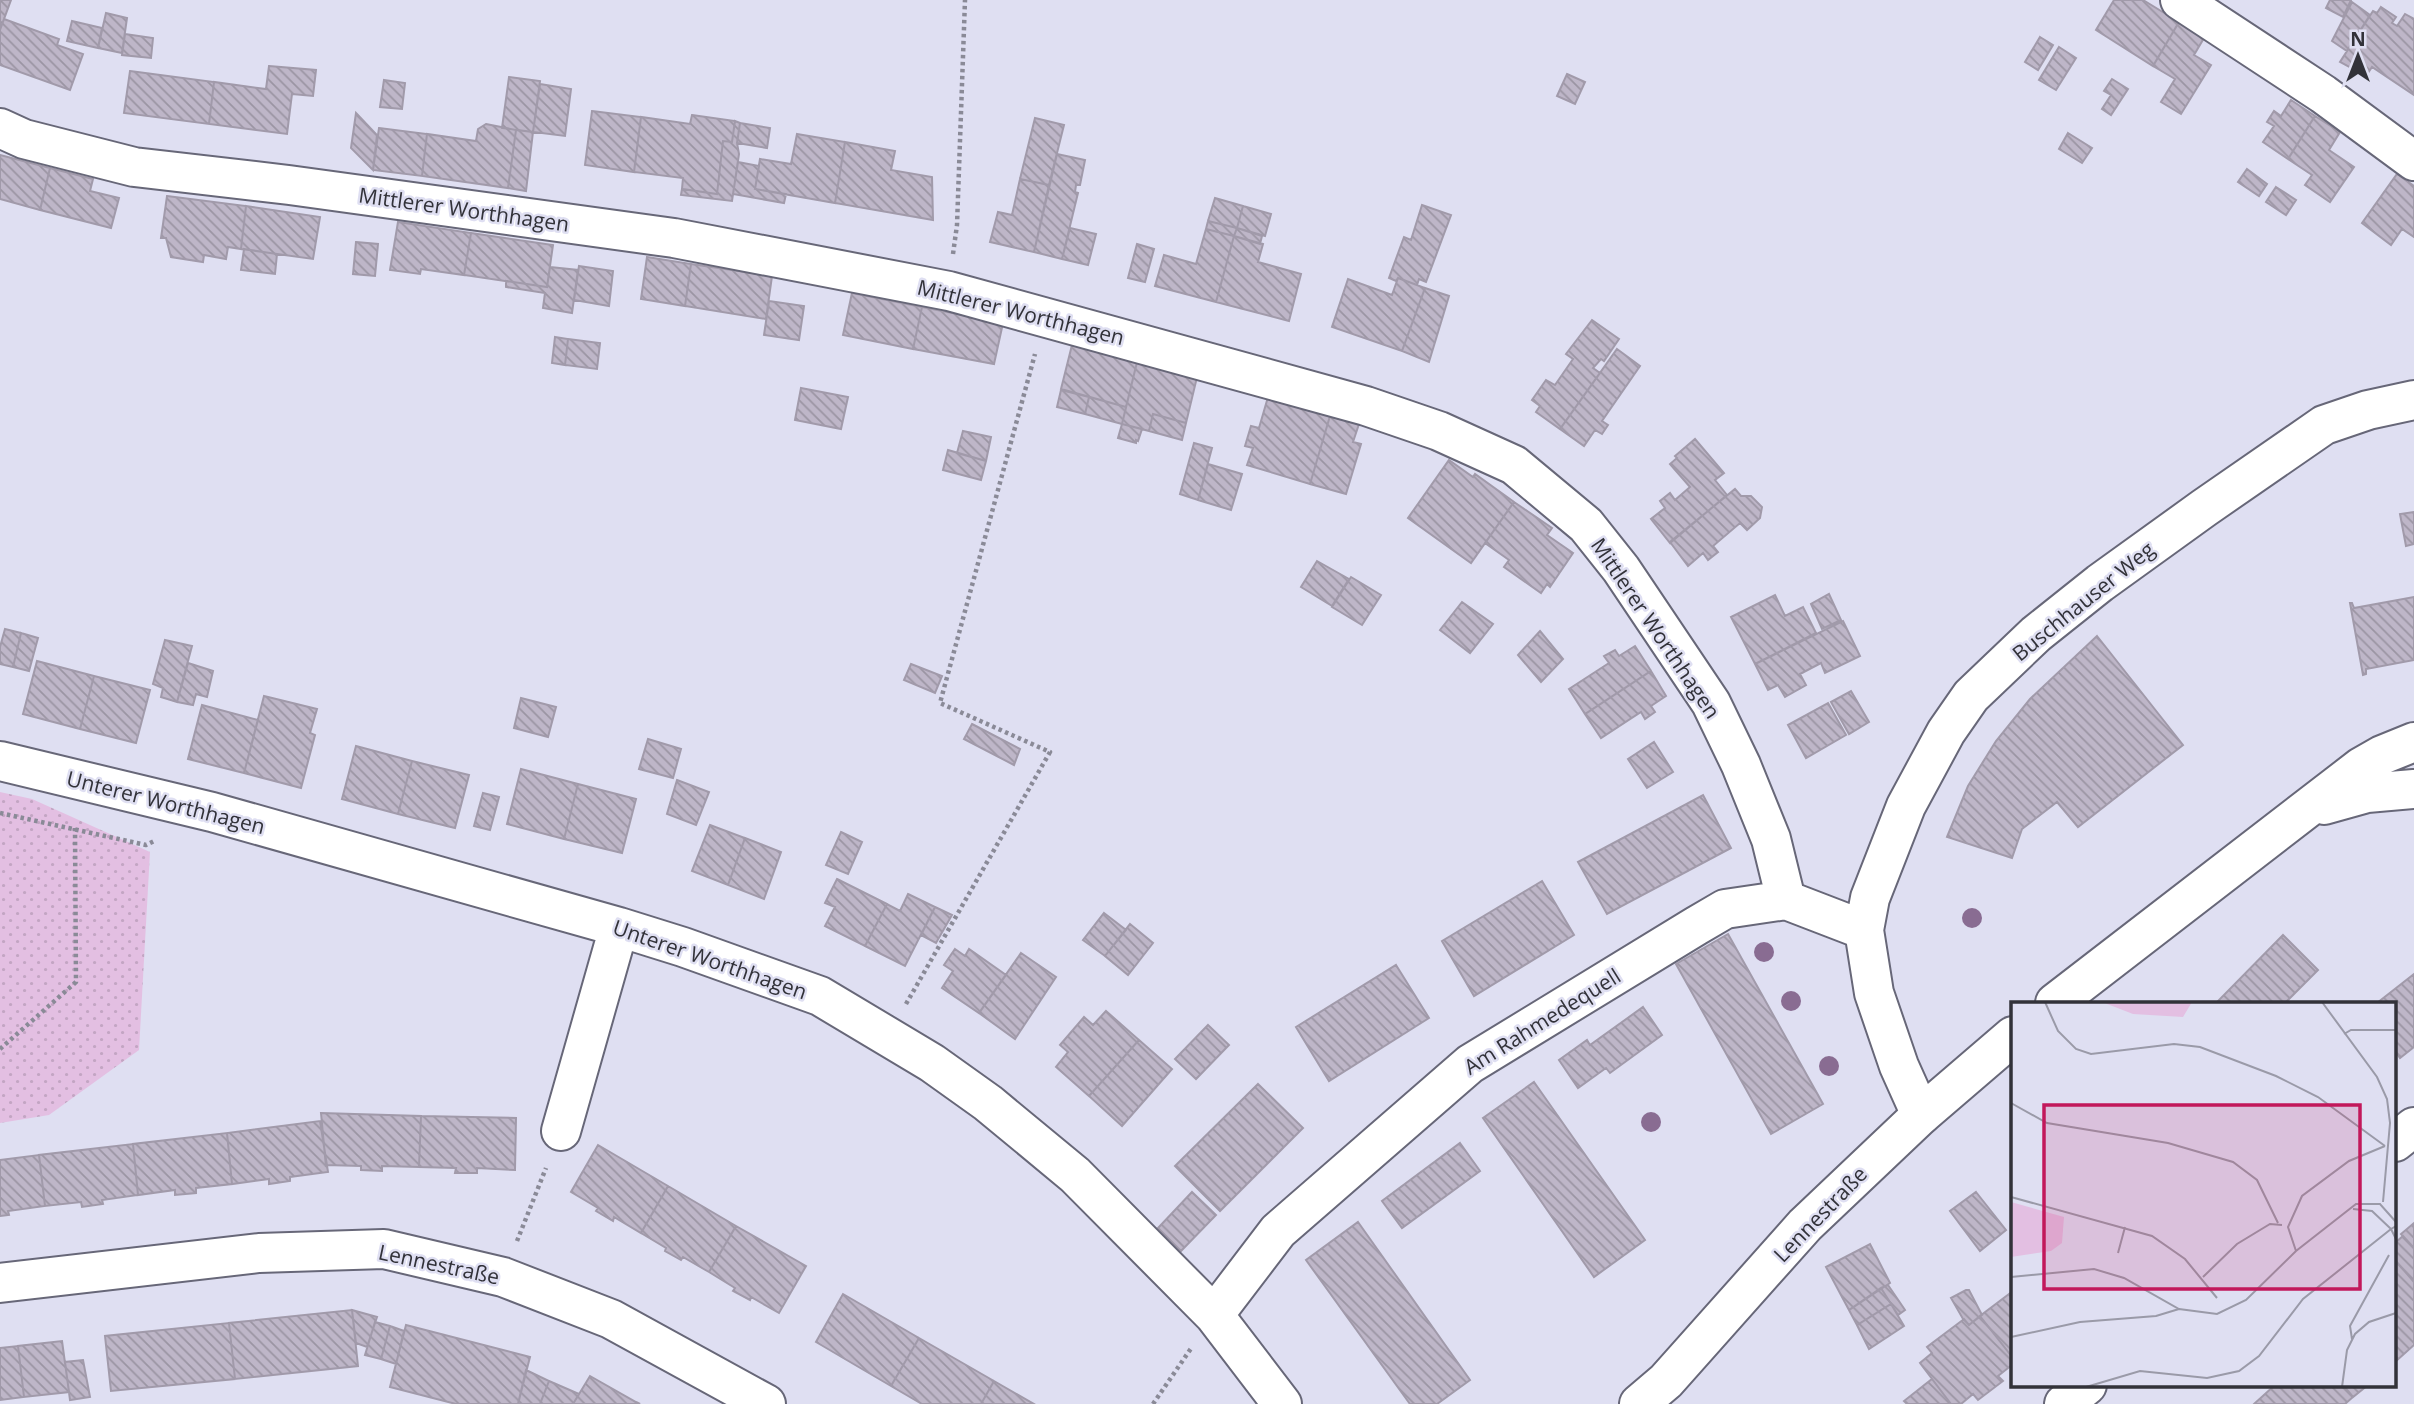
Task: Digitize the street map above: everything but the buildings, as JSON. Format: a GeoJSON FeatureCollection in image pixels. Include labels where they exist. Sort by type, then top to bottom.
{"type":"FeatureCollection","features":[{"type":"Feature","properties":{"kind":"street"},"geometry":{"type":"LineString","coordinates":[[2180,0],[2323,94],[2414,161]]}},
{"type":"Feature","properties":{"kind":"street","name":"Mittlerer Worthhagen"},"geometry":{"type":"LineString","coordinates":[[0,128],[24,139],[134,167],[289,185],[674,238],[948,291],[1366,406],[1439,430],[1514,465],[1586,525],[1621,569],[1711,703],[1741,765],[1771,839],[1786,900]]}},
{"type":"Feature","properties":{"kind":"street","name":"Buschhauser Weg"},"geometry":{"type":"LineString","coordinates":[[1921,1115],[1899,1066],[1874,993],[1864,930],[1870,898],[1906,806],[1946,732],[1971,696],[2036,634],[2100,583],[2204,508],[2325,425],[2368,410],[2414,400]]}},
{"type":"Feature","properties":{"kind":"street"},"geometry":{"type":"LineString","coordinates":[[2056,1002],[2361,767],[2414,742]]}},
{"type":"Feature","properties":{"kind":"street","name":"Unterer Worthhagen"},"geometry":{"type":"LineString","coordinates":[[0,761],[212,812],[619,927],[820,996],[932,1063],[988,1103],[1075,1175],[1214,1315],[1282,1404]]}},
{"type":"Feature","properties":{"kind":"street"},"geometry":{"type":"LineString","coordinates":[[2300,816],[2332,801],[2367,793],[2414,789]]}},
{"type":"Feature","properties":{"kind":"street","name":"Am Rahmedequell"},"geometry":{"type":"LineString","coordinates":[[1214,1315],[1278,1231],[1470,1064],[1725,909],[1786,900],[1864,930]]}},
{"type":"Feature","properties":{"kind":"street"},"geometry":{"type":"LineString","coordinates":[[561,1131],[619,927]]}},
{"type":"Feature","properties":{"kind":"street","name":"Lennestraße"},"geometry":{"type":"LineString","coordinates":[[1639,1404],[1666,1381],[1805,1225],[1921,1115],[2011,1038]]}},
{"type":"Feature","properties":{"kind":"street"},"geometry":{"type":"LineString","coordinates":[[2396,1141],[2414,1127]]}},
{"type":"Feature","properties":{"kind":"street","name":"Lennestraße"},"geometry":{"type":"LineString","coordinates":[[0,1283],[259,1253],[384,1249],[503,1277],[611,1319],[766,1404]]}},
{"type":"Feature","properties":{"kind":"street"},"geometry":{"type":"LineString","coordinates":[[2064,1404],[2086,1386]]}},
{"type":"Feature","properties":{"kind":"path"},"geometry":{"type":"LineString","coordinates":[[957,225],[965,0]]}},
{"type":"Feature","properties":{"kind":"path"},"geometry":{"type":"LineString","coordinates":[[887,1036],[1049,752],[940,703],[1045,316]]}},
{"type":"Feature","properties":{"kind":"path"},"geometry":{"type":"LineString","coordinates":[[0,1049],[76,982],[75,828]]}},
{"type":"Feature","properties":{"kind":"path"},"geometry":{"type":"LineString","coordinates":[[503,1277],[561,1131]]}},
{"type":"Feature","properties":{"kind":"path"},"geometry":{"type":"LineString","coordinates":[[1153,1404],[1214,1315]]}},
{"type":"Feature","properties":{"kind":"shaded area"},"geometry":{"type":"Polygon","coordinates":[[[0,792],[32,799],[150,852],[139,1050],[49,1115],[0,1123],[0,792]]]}}]}
